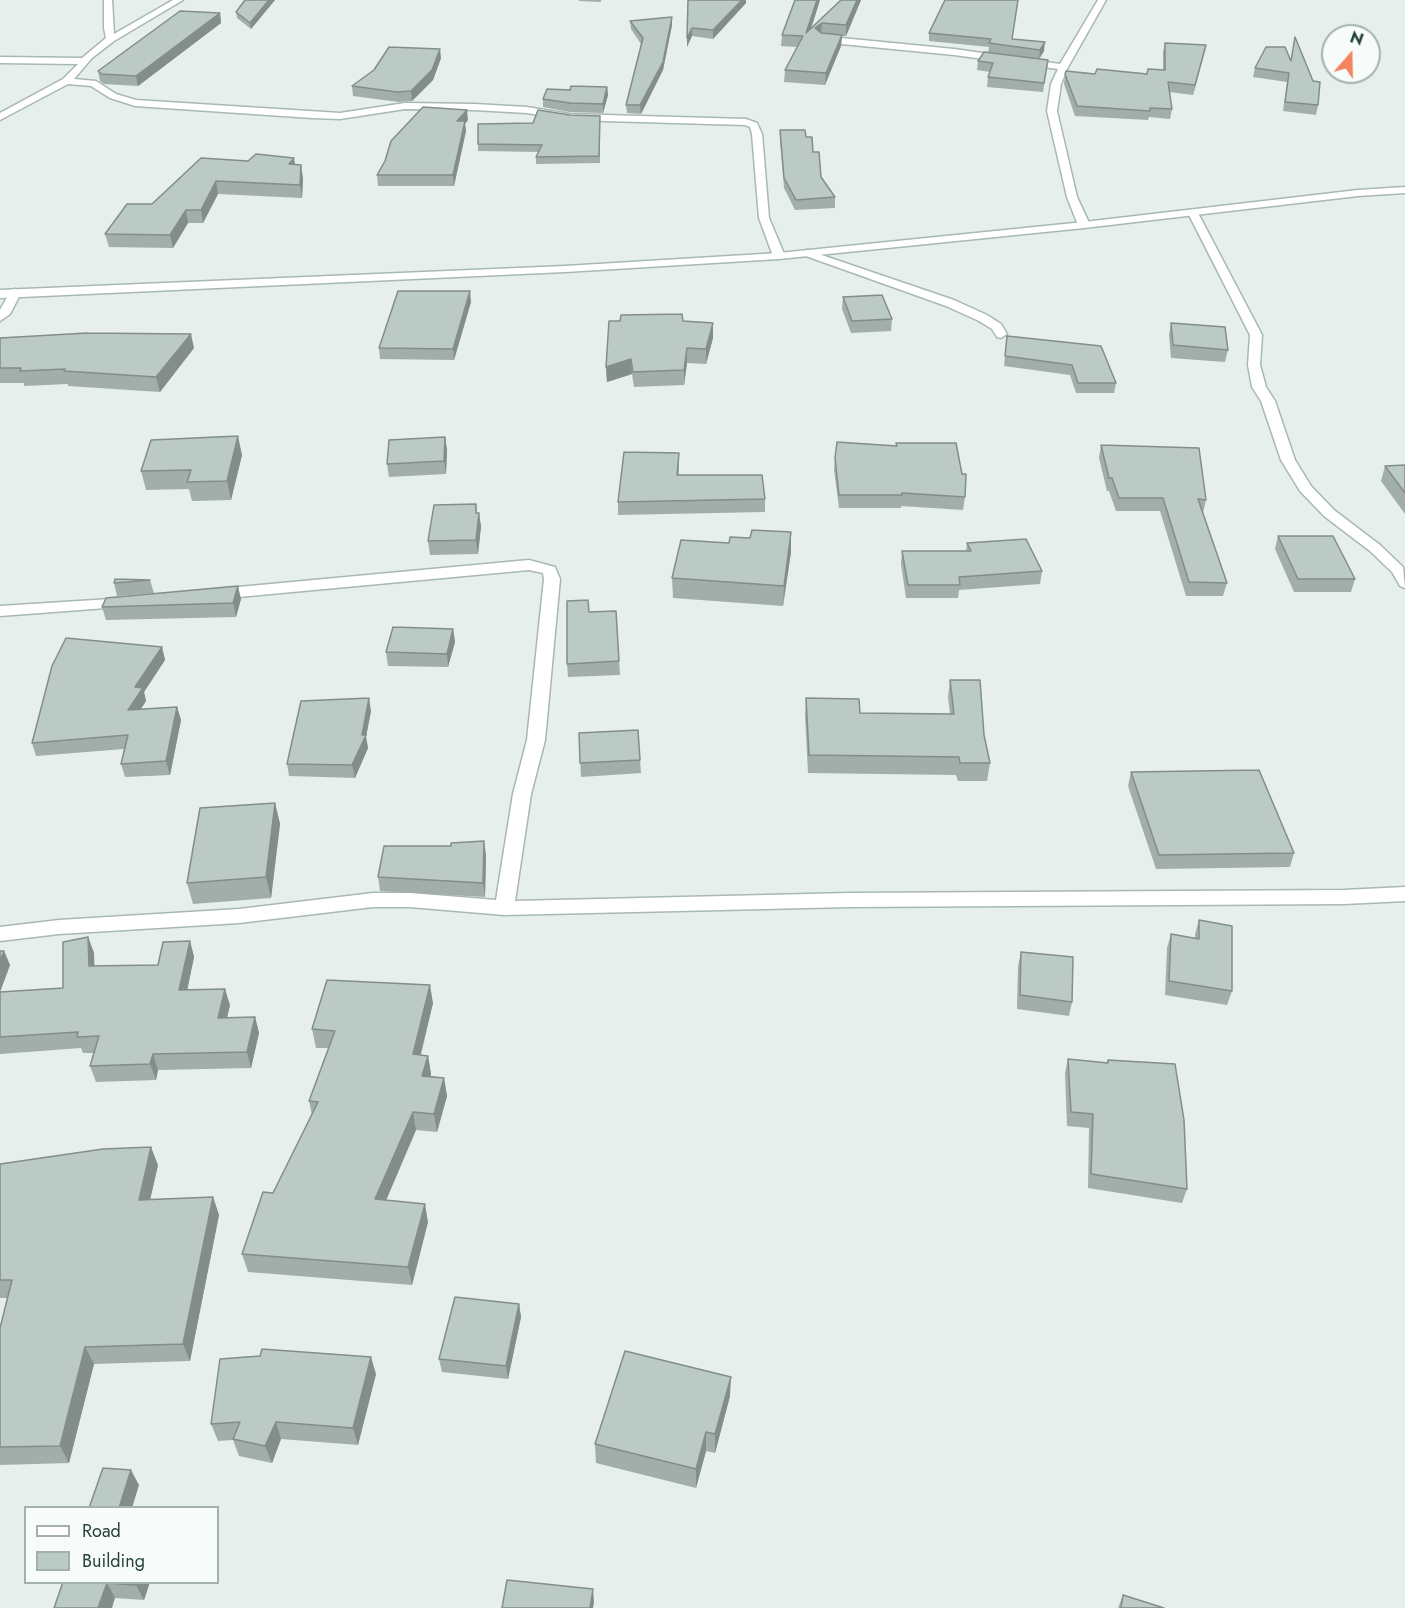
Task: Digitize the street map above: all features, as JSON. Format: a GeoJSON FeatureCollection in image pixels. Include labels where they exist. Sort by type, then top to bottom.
{"type":"FeatureCollection","features":[{"type":"Feature","properties":{"kind":"street"},"geometry":{"type":"LineString","coordinates":[[108,0],[108,28],[111,39]]}},
{"type":"Feature","properties":{"kind":"street"},"geometry":{"type":"LineString","coordinates":[[0,117],[66,81],[111,39],[179,0]]}},
{"type":"Feature","properties":{"kind":"street"},"geometry":{"type":"LineString","coordinates":[[1084,225],[1072,197],[1052,111],[1056,84],[1063,67],[1102,0]]}},
{"type":"Feature","properties":{"kind":"street"},"geometry":{"type":"LineString","coordinates":[[821,39],[945,51],[1063,67]]}},
{"type":"Feature","properties":{"kind":"street"},"geometry":{"type":"LineString","coordinates":[[0,60],[85,61]]}},
{"type":"Feature","properties":{"kind":"street"},"geometry":{"type":"LineString","coordinates":[[66,81],[93,83],[113,96],[135,103],[312,116],[340,116],[398,106],[474,107],[526,110],[570,117],[746,122],[754,125],[758,134],[764,218],[779,256]]}},
{"type":"Feature","properties":{"kind":"street"},"geometry":{"type":"LineString","coordinates":[[0,294],[565,269],[779,256],[1084,225],[1358,193],[1405,190]]}},
{"type":"Feature","properties":{"kind":"street"},"geometry":{"type":"LineString","coordinates":[[1193,213],[1256,335],[1254,365],[1259,387],[1268,401],[1288,460],[1305,488],[1329,513],[1375,548],[1398,570],[1405,583]]}},
{"type":"Feature","properties":{"kind":"street"},"geometry":{"type":"LineString","coordinates":[[807,253],[950,303],[983,318],[997,327],[1001,334]]}},
{"type":"Feature","properties":{"kind":"street"},"geometry":{"type":"LineString","coordinates":[[0,317],[6,311],[15,293]]}},
{"type":"Feature","properties":{"kind":"street"},"geometry":{"type":"LineString","coordinates":[[204,596],[529,565],[550,570],[552,579],[536,740],[522,794],[504,908]]}},
{"type":"Feature","properties":{"kind":"street"},"geometry":{"type":"LineString","coordinates":[[0,611],[147,601]]}},
{"type":"Feature","properties":{"kind":"street"},"geometry":{"type":"LineString","coordinates":[[0,934],[59,927],[239,916],[373,900],[410,900],[504,908],[850,900],[1344,897],[1405,894]]}},
{"type":"Feature","properties":{"kind":"building"},"geometry":{"type":"Polygon","coordinates":[[[245,0],[269,0],[250,23],[236,12],[245,0]]]}},
{"type":"Feature","properties":{"kind":"building"},"geometry":{"type":"Polygon","coordinates":[[[688,0],[742,0],[713,30],[692,28],[687,38],[688,0]]]}},
{"type":"Feature","properties":{"kind":"building"},"geometry":{"type":"Polygon","coordinates":[[[795,0],[817,0],[806,33],[841,0],[857,0],[846,25],[822,23],[815,28],[821,33],[842,35],[826,73],[785,70],[803,36],[782,35],[795,0]]]}},
{"type":"Feature","properties":{"kind":"building"},"geometry":{"type":"Polygon","coordinates":[[[945,0],[1018,0],[1012,39],[1045,42],[1040,50],[989,43],[991,39],[929,33],[945,0]]]}},
{"type":"Feature","properties":{"kind":"building"},"geometry":{"type":"Polygon","coordinates":[[[180,11],[220,13],[136,76],[102,74],[98,71],[180,11]]]}},
{"type":"Feature","properties":{"kind":"building"},"geometry":{"type":"Polygon","coordinates":[[[672,17],[663,62],[640,105],[626,105],[643,38],[630,21],[672,17]]]}},
{"type":"Feature","properties":{"kind":"building"},"geometry":{"type":"Polygon","coordinates":[[[1295,37],[1313,81],[1320,82],[1318,105],[1285,102],[1289,73],[1255,68],[1266,47],[1285,47],[1291,61],[1295,37]]]}},
{"type":"Feature","properties":{"kind":"building"},"geometry":{"type":"Polygon","coordinates":[[[1165,43],[1206,45],[1195,85],[1168,82],[1172,109],[1150,108],[1150,111],[1077,106],[1065,74],[1066,71],[1095,74],[1097,69],[1147,74],[1148,69],[1165,70],[1165,43]]]}},
{"type":"Feature","properties":{"kind":"building"},"geometry":{"type":"Polygon","coordinates":[[[389,47],[440,49],[432,70],[411,91],[397,92],[352,86],[374,70],[389,47]]]}},
{"type":"Feature","properties":{"kind":"building"},"geometry":{"type":"Polygon","coordinates":[[[984,52],[1048,60],[1044,83],[988,77],[993,63],[978,61],[984,52]]]}},
{"type":"Feature","properties":{"kind":"building"},"geometry":{"type":"Polygon","coordinates":[[[571,86],[607,87],[603,104],[543,99],[547,89],[570,90],[571,86]]]}},
{"type":"Feature","properties":{"kind":"building"},"geometry":{"type":"Polygon","coordinates":[[[423,107],[467,110],[457,121],[465,121],[453,175],[377,175],[385,161],[391,141],[423,107]]]}},
{"type":"Feature","properties":{"kind":"building"},"geometry":{"type":"Polygon","coordinates":[[[538,110],[570,115],[600,116],[599,156],[536,157],[542,145],[478,144],[478,124],[533,123],[538,110]]]}},
{"type":"Feature","properties":{"kind":"building"},"geometry":{"type":"Polygon","coordinates":[[[780,130],[805,130],[806,137],[812,137],[813,152],[819,152],[821,177],[835,197],[796,200],[784,178],[780,130]]]}},
{"type":"Feature","properties":{"kind":"building"},"geometry":{"type":"Polygon","coordinates":[[[256,154],[294,158],[289,164],[301,165],[300,185],[216,181],[201,210],[186,210],[170,235],[105,234],[127,204],[152,204],[201,158],[248,161],[256,154]]]}},
{"type":"Feature","properties":{"kind":"building"},"geometry":{"type":"Polygon","coordinates":[[[398,291],[470,291],[453,349],[379,348],[398,291]]]}},
{"type":"Feature","properties":{"kind":"building"},"geometry":{"type":"Polygon","coordinates":[[[882,295],[892,319],[852,321],[843,297],[882,295]]]}},
{"type":"Feature","properties":{"kind":"building"},"geometry":{"type":"Polygon","coordinates":[[[682,314],[683,321],[713,323],[706,349],[687,348],[684,370],[633,372],[631,359],[606,367],[609,321],[620,321],[621,315],[682,314]]]}},
{"type":"Feature","properties":{"kind":"building"},"geometry":{"type":"Polygon","coordinates":[[[1171,323],[1225,327],[1228,350],[1173,345],[1171,323]]]}},
{"type":"Feature","properties":{"kind":"building"},"geometry":{"type":"Polygon","coordinates":[[[87,333],[191,334],[156,377],[64,371],[65,369],[20,371],[21,368],[0,368],[0,338],[87,333]]]}},
{"type":"Feature","properties":{"kind":"building"},"geometry":{"type":"Polygon","coordinates":[[[1007,336],[1101,346],[1116,383],[1078,383],[1072,365],[1005,356],[1007,336]]]}},
{"type":"Feature","properties":{"kind":"building"},"geometry":{"type":"Polygon","coordinates":[[[238,436],[227,481],[187,482],[191,470],[141,471],[151,440],[238,436]]]}},
{"type":"Feature","properties":{"kind":"building"},"geometry":{"type":"Polygon","coordinates":[[[445,437],[444,461],[387,464],[389,440],[445,437]]]}},
{"type":"Feature","properties":{"kind":"building"},"geometry":{"type":"Polygon","coordinates":[[[837,442],[897,446],[896,443],[956,443],[962,474],[966,474],[965,497],[902,493],[902,495],[839,495],[835,458],[837,442]]]}},
{"type":"Feature","properties":{"kind":"building"},"geometry":{"type":"Polygon","coordinates":[[[1101,445],[1199,448],[1206,500],[1198,499],[1227,583],[1189,582],[1163,498],[1119,498],[1112,478],[1109,478],[1101,445]]]}},
{"type":"Feature","properties":{"kind":"building"},"geometry":{"type":"Polygon","coordinates":[[[624,452],[679,453],[677,475],[762,475],[765,499],[618,502],[624,452]]]}},
{"type":"Feature","properties":{"kind":"building"},"geometry":{"type":"Polygon","coordinates":[[[1405,465],[1405,493],[1385,466],[1405,465]]]}},
{"type":"Feature","properties":{"kind":"building"},"geometry":{"type":"Polygon","coordinates":[[[476,504],[476,513],[479,513],[476,540],[428,541],[434,505],[476,504]]]}},
{"type":"Feature","properties":{"kind":"building"},"geometry":{"type":"Polygon","coordinates":[[[752,530],[791,532],[784,586],[672,578],[681,540],[729,543],[730,537],[750,538],[752,530]]]}},
{"type":"Feature","properties":{"kind":"building"},"geometry":{"type":"Polygon","coordinates":[[[1278,536],[1333,536],[1355,579],[1298,579],[1278,536]]]}},
{"type":"Feature","properties":{"kind":"building"},"geometry":{"type":"Polygon","coordinates":[[[1026,539],[1042,571],[959,577],[960,585],[908,585],[902,551],[971,551],[967,543],[1026,539]]]}},
{"type":"Feature","properties":{"kind":"building"},"geometry":{"type":"Polygon","coordinates":[[[115,579],[150,580],[114,583],[115,579]]]}},
{"type":"Feature","properties":{"kind":"building"},"geometry":{"type":"Polygon","coordinates":[[[238,586],[233,603],[102,607],[106,598],[238,586]]]}},
{"type":"Feature","properties":{"kind":"building"},"geometry":{"type":"Polygon","coordinates":[[[588,600],[589,612],[616,611],[619,661],[567,664],[567,601],[588,600]]]}},
{"type":"Feature","properties":{"kind":"building"},"geometry":{"type":"Polygon","coordinates":[[[393,627],[453,629],[447,654],[386,652],[393,627]]]}},
{"type":"Feature","properties":{"kind":"building"},"geometry":{"type":"Polygon","coordinates":[[[66,638],[162,647],[135,687],[143,688],[128,710],[177,707],[166,761],[121,764],[128,735],[32,743],[52,666],[66,638]]]}},
{"type":"Feature","properties":{"kind":"building"},"geometry":{"type":"Polygon","coordinates":[[[950,680],[980,680],[984,735],[990,763],[960,763],[959,757],[809,755],[806,698],[859,699],[860,713],[954,714],[950,680]]]}},
{"type":"Feature","properties":{"kind":"building"},"geometry":{"type":"Polygon","coordinates":[[[369,698],[362,735],[366,735],[352,765],[287,764],[301,701],[369,698]]]}},
{"type":"Feature","properties":{"kind":"building"},"geometry":{"type":"Polygon","coordinates":[[[638,730],[640,760],[580,763],[579,733],[638,730]]]}},
{"type":"Feature","properties":{"kind":"building"},"geometry":{"type":"Polygon","coordinates":[[[1259,770],[1294,853],[1159,855],[1131,772],[1259,770]]]}},
{"type":"Feature","properties":{"kind":"building"},"geometry":{"type":"Polygon","coordinates":[[[275,803],[266,877],[187,883],[200,808],[275,803]]]}},
{"type":"Feature","properties":{"kind":"building"},"geometry":{"type":"Polygon","coordinates":[[[484,841],[483,883],[378,877],[384,846],[451,846],[451,843],[484,841]]]}},
{"type":"Feature","properties":{"kind":"building"},"geometry":{"type":"Polygon","coordinates":[[[1199,920],[1232,926],[1232,991],[1169,981],[1171,934],[1199,939],[1199,920]]]}},
{"type":"Feature","properties":{"kind":"building"},"geometry":{"type":"Polygon","coordinates":[[[88,937],[89,966],[158,965],[163,942],[190,941],[179,990],[225,989],[218,1018],[255,1017],[247,1052],[153,1054],[150,1064],[90,1066],[99,1036],[77,1037],[78,1032],[0,1037],[0,992],[63,988],[63,942],[88,937]]]}},
{"type":"Feature","properties":{"kind":"building"},"geometry":{"type":"Polygon","coordinates":[[[1021,952],[1073,957],[1072,1002],[1020,995],[1021,952]]]}},
{"type":"Feature","properties":{"kind":"building"},"geometry":{"type":"Polygon","coordinates":[[[327,980],[430,985],[413,1054],[428,1056],[422,1076],[444,1078],[434,1114],[413,1112],[375,1199],[425,1204],[408,1267],[242,1254],[263,1192],[273,1193],[318,1102],[309,1101],[335,1031],[312,1029],[327,980]]]}},
{"type":"Feature","properties":{"kind":"building"},"geometry":{"type":"Polygon","coordinates":[[[1068,1059],[1108,1063],[1108,1060],[1175,1064],[1184,1120],[1187,1189],[1091,1174],[1093,1114],[1071,1112],[1068,1059]]]}},
{"type":"Feature","properties":{"kind":"building"},"geometry":{"type":"Polygon","coordinates":[[[151,1147],[139,1200],[213,1197],[183,1344],[85,1347],[60,1446],[0,1447],[0,1328],[12,1280],[0,1280],[0,1164],[103,1149],[151,1147]]]}},
{"type":"Feature","properties":{"kind":"building"},"geometry":{"type":"Polygon","coordinates":[[[455,1297],[519,1304],[506,1366],[439,1359],[455,1297]]]}},
{"type":"Feature","properties":{"kind":"building"},"geometry":{"type":"Polygon","coordinates":[[[262,1349],[371,1357],[353,1428],[276,1422],[265,1446],[233,1439],[240,1422],[211,1424],[220,1359],[260,1356],[262,1349]]]}},
{"type":"Feature","properties":{"kind":"building"},"geometry":{"type":"Polygon","coordinates":[[[625,1351],[731,1377],[715,1434],[706,1432],[696,1469],[595,1444],[625,1351]]]}},
{"type":"Feature","properties":{"kind":"building"},"geometry":{"type":"Polygon","coordinates":[[[103,1468],[131,1470],[120,1506],[90,1506],[103,1468]]]}},
{"type":"Feature","properties":{"kind":"building"},"geometry":{"type":"Polygon","coordinates":[[[507,1580],[593,1589],[590,1608],[502,1608],[507,1580]]]}},
{"type":"Feature","properties":{"kind":"building"},"geometry":{"type":"Polygon","coordinates":[[[62,1584],[107,1584],[98,1608],[54,1608],[62,1584]]]}},
{"type":"Feature","properties":{"kind":"building"},"geometry":{"type":"Polygon","coordinates":[[[1123,1595],[1164,1608],[1121,1608],[1123,1595]]]}}]}
